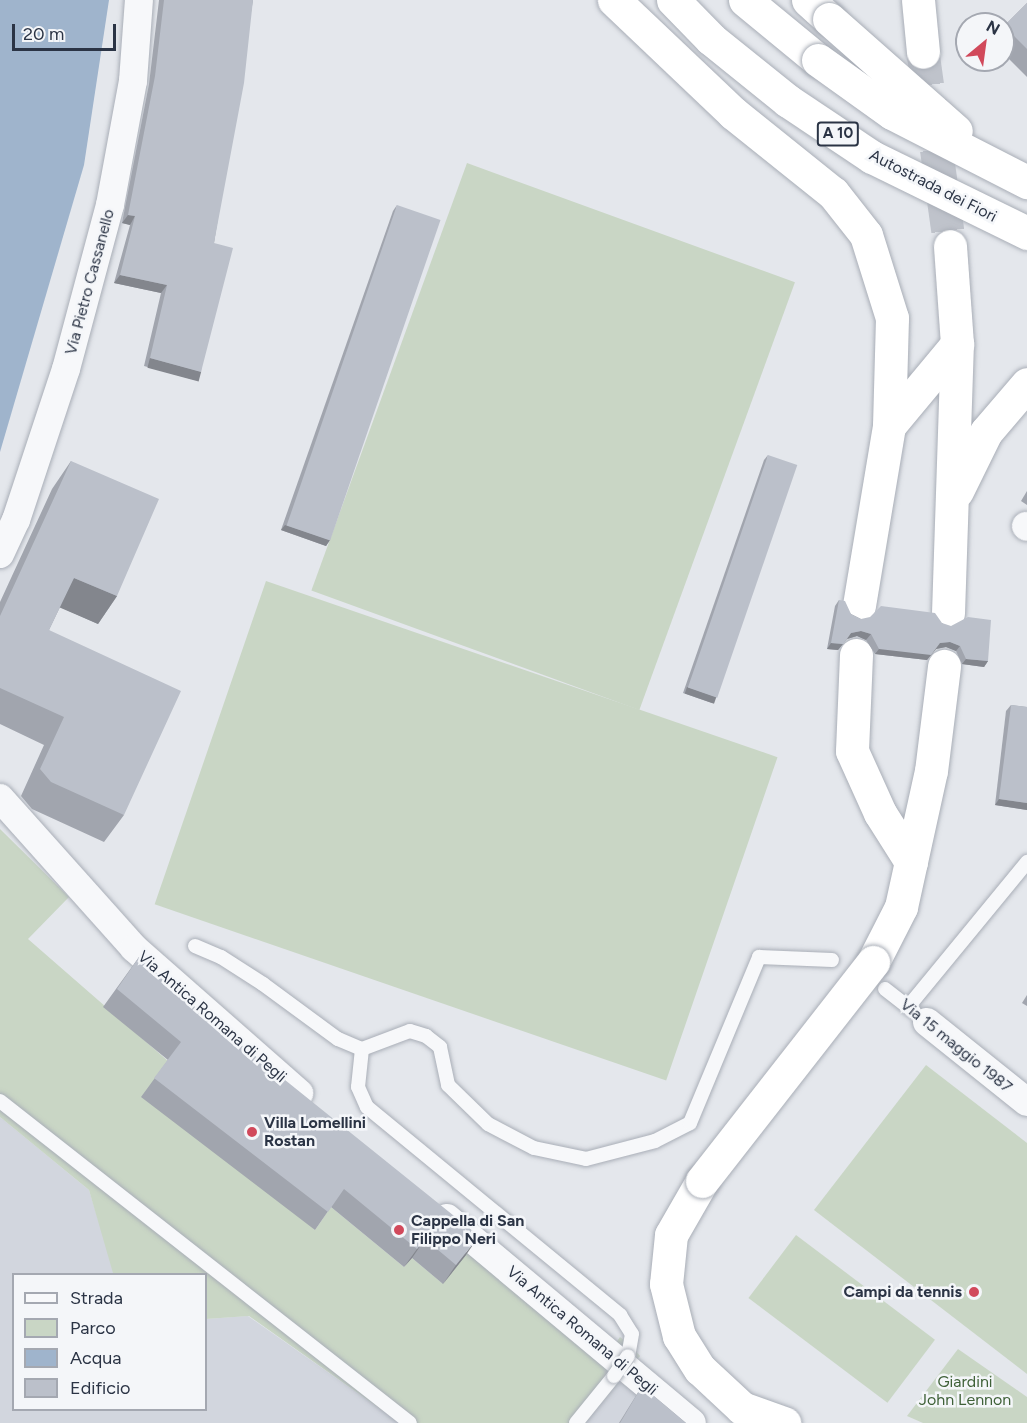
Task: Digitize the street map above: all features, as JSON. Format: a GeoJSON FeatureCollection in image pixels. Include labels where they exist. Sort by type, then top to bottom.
{"type":"FeatureCollection","features":[{"type":"Feature","properties":{"kind":"highway"},"geometry":{"type":"LineString","coordinates":[[614,0],[733,113],[833,193],[866,235],[892,318],[889,426],[859,606]]}},
{"type":"Feature","properties":{"kind":"highway","name":"Autostrada dei Fiori"},"geometry":{"type":"LineString","coordinates":[[673,0],[711,39],[788,101],[872,157],[1027,233]]}},
{"type":"Feature","properties":{"kind":"highway"},"geometry":{"type":"LineString","coordinates":[[745,0],[818,60],[892,113],[1018,178]]}},
{"type":"Feature","properties":{"kind":"highway"},"geometry":{"type":"LineString","coordinates":[[918,0],[923,52]]}},
{"type":"Feature","properties":{"kind":"highway"},"geometry":{"type":"LineString","coordinates":[[818,10],[1018,178]]}},
{"type":"Feature","properties":{"kind":"highway"},"geometry":{"type":"LineString","coordinates":[[948,613],[957,344],[950,246]]}},
{"type":"Feature","properties":{"kind":"highway"},"geometry":{"type":"LineString","coordinates":[[889,426],[957,344]]}},
{"type":"Feature","properties":{"kind":"highway"},"geometry":{"type":"LineString","coordinates":[[951,510],[960,483],[986,432],[1027,384]]}},
{"type":"Feature","properties":{"kind":"highway"},"geometry":{"type":"LineString","coordinates":[[856,655],[852,751],[880,813],[911,862]]}},
{"type":"Feature","properties":{"kind":"highway"},"geometry":{"type":"LineString","coordinates":[[784,1423],[742,1408],[700,1370],[680,1336],[666,1284],[671,1235],[702,1181],[879,976],[901,908],[931,771],[944,666]]}},
{"type":"Feature","properties":{"kind":"street","name":"Via Pietro Cassanello"},"geometry":{"type":"LineString","coordinates":[[0,554],[16,520],[66,369],[110,205],[132,81],[139,0]]}},
{"type":"Feature","properties":{"kind":"street","name":"Via Antica Romana di Pegli"},"geometry":{"type":"LineString","coordinates":[[0,798],[134,948],[322,1112]]}},
{"type":"Feature","properties":{"kind":"street","name":"Via 15 maggio 1987"},"geometry":{"type":"LineString","coordinates":[[917,1015],[1027,1102]]}},
{"type":"Feature","properties":{"kind":"street","name":"Via Antica Romana di Pegli"},"geometry":{"type":"LineString","coordinates":[[430,1203],[692,1423]]}},
{"type":"Feature","properties":{"kind":"lane"},"geometry":{"type":"LineString","coordinates":[[917,1015],[1027,862]]}},
{"type":"Feature","properties":{"kind":"lane"},"geometry":{"type":"LineString","coordinates":[[195,946],[221,957],[263,984],[338,1039],[362,1049],[410,1031],[426,1036],[440,1047],[448,1085],[488,1124],[534,1148],[586,1159],[654,1141],[690,1123],[759,957],[832,960]]}},
{"type":"Feature","properties":{"kind":"lane","name":"Via 15 maggio 1987"},"geometry":{"type":"LineString","coordinates":[[879,976],[917,1015]]}},
{"type":"Feature","properties":{"kind":"lane"},"geometry":{"type":"LineString","coordinates":[[362,1049],[358,1087],[366,1107],[620,1315],[632,1334],[628,1356],[576,1423]]}},
{"type":"Feature","properties":{"kind":"lane"},"geometry":{"type":"LineString","coordinates":[[0,1101],[410,1423]]}},
{"type":"Feature","properties":{"kind":"shaded area"},"geometry":{"type":"Polygon","coordinates":[[[0,1117],[89,1190],[115,1273],[12,1273],[12,1411],[207,1411],[207,1319],[248,1316],[400,1423],[0,1423],[0,1117]]]}},
{"type":"Feature","properties":{"kind":"shaded area"},"geometry":{"type":"Polygon","coordinates":[[[622,1378],[677,1423],[585,1423],[622,1378]]]}},
{"type":"Feature","properties":{"kind":"green space"},"geometry":{"type":"Polygon","coordinates":[[[467,163],[795,282],[639,710],[311,591],[467,163]]]}},
{"type":"Feature","properties":{"kind":"green space"},"geometry":{"type":"Polygon","coordinates":[[[266,581],[778,757],[666,1080],[155,904],[266,581]]]}},
{"type":"Feature","properties":{"kind":"green space","name":"Villa Lomellini Rostan"},"geometry":{"type":"Polygon","coordinates":[[[0,829],[69,897],[28,939],[168,1061],[315,1230],[331,1207],[404,1267],[412,1258],[442,1283],[467,1253],[603,1361],[620,1337],[640,1356],[585,1423],[400,1423],[249,1316],[207,1319],[207,1273],[113,1273],[89,1190],[0,1117],[0,829]]]}},
{"type":"Feature","properties":{"kind":"green space","name":"Campi da tennis"},"geometry":{"type":"Polygon","coordinates":[[[926,1065],[1027,1143],[1027,1374],[814,1210],[926,1065]]]}},
{"type":"Feature","properties":{"kind":"green space"},"geometry":{"type":"Polygon","coordinates":[[[796,1235],[935,1340],[887,1403],[748,1298],[796,1235]]]}},
{"type":"Feature","properties":{"kind":"green space","name":"Giardini John Lennon"},"geometry":{"type":"Polygon","coordinates":[[[958,1349],[1027,1397],[1027,1423],[923,1423],[907,1416],[958,1349]]]}},
{"type":"Feature","properties":{"kind":"water"},"geometry":{"type":"Polygon","coordinates":[[[0,0],[109,0],[84,165],[0,452],[0,0]]]}},
{"type":"Feature","properties":{"kind":"building"},"geometry":{"type":"Polygon","coordinates":[[[164,0],[253,0],[244,83],[214,243],[233,248],[201,372],[150,358],[167,285],[120,275],[135,216],[128,215],[155,76],[164,0]]]}},
{"type":"Feature","properties":{"kind":"building"},"geometry":{"type":"Polygon","coordinates":[[[1027,3],[1027,49],[1015,37],[1015,15],[1027,3]]]}},
{"type":"Feature","properties":{"kind":"building"},"geometry":{"type":"Polygon","coordinates":[[[397,205],[440,220],[330,541],[287,526],[397,205]]]}},
{"type":"Feature","properties":{"kind":"building"},"geometry":{"type":"Polygon","coordinates":[[[768,455],[797,465],[717,698],[688,688],[768,455]]]}},
{"type":"Feature","properties":{"kind":"building"},"geometry":{"type":"Polygon","coordinates":[[[71,461],[159,499],[117,596],[74,578],[49,630],[181,691],[124,815],[51,782],[40,769],[64,717],[0,688],[0,616],[71,461]]]}},
{"type":"Feature","properties":{"kind":"building"},"geometry":{"type":"Polygon","coordinates":[[[839,600],[845,601],[851,614],[861,619],[870,617],[881,606],[935,613],[942,623],[951,626],[968,617],[991,620],[988,661],[966,659],[960,646],[950,642],[940,643],[931,655],[879,649],[871,634],[861,631],[851,633],[843,644],[831,643],[839,600]]]}},
{"type":"Feature","properties":{"kind":"building"},"geometry":{"type":"Polygon","coordinates":[[[1011,705],[1027,707],[1027,803],[999,799],[1011,705]]]}},
{"type":"Feature","properties":{"kind":"building"},"geometry":{"type":"Polygon","coordinates":[[[139,957],[203,1014],[479,1236],[456,1265],[425,1239],[417,1249],[344,1189],[328,1212],[154,1078],[181,1042],[117,989],[139,957]]]}},
{"type":"Feature","properties":{"kind":"building"},"geometry":{"type":"Polygon","coordinates":[[[642,1386],[686,1423],[620,1423],[642,1386]]]}},
{"type":"Feature","properties":{"kind":"tunnel"},"geometry":{"type":"LineString","coordinates":[[923,52],[950,246]]}},
{"type":"Feature","properties":{"kind":"place","name":"Villa Lomellini Rostan"},"geometry":{"type":"Point","coordinates":[252,1132]}},
{"type":"Feature","properties":{"kind":"place","name":"Cappella di San Filippo Neri"},"geometry":{"type":"Point","coordinates":[399,1230]}},
{"type":"Feature","properties":{"kind":"place","name":"Campi da tennis"},"geometry":{"type":"Point","coordinates":[974,1292]}}]}
